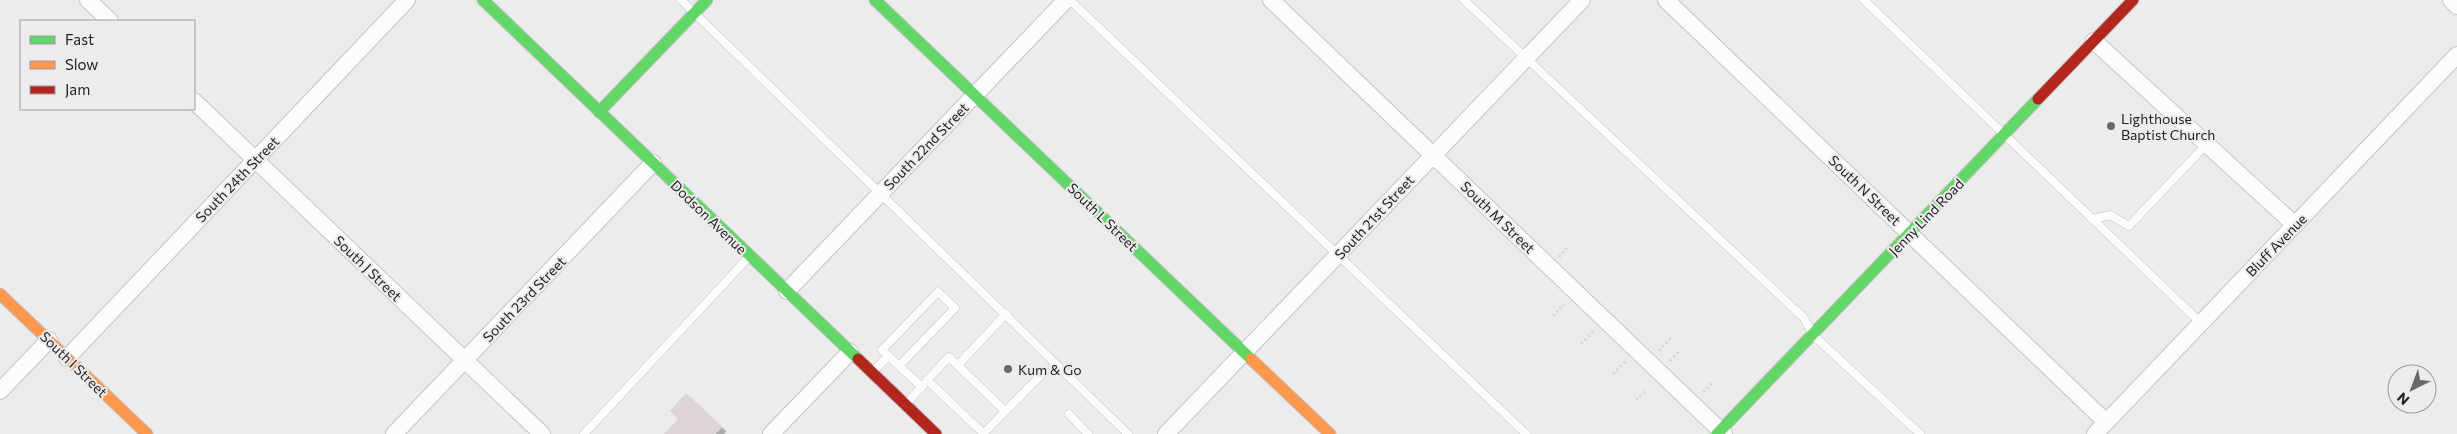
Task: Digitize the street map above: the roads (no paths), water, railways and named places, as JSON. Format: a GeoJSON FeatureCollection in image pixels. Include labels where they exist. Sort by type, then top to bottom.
{"type":"FeatureCollection","features":[{"type":"Feature","properties":{"kind":"street"},"geometry":{"type":"LineString","coordinates":[[88,0],[109,20]]}},
{"type":"Feature","properties":{"kind":"street","name":"South 24th Street"},"geometry":{"type":"LineString","coordinates":[[67,358],[407,0]]}},
{"type":"Feature","properties":{"kind":"street","name":"Dodson Avenue"},"geometry":{"type":"LineString","coordinates":[[483,0],[936,434]]}},
{"type":"Feature","properties":{"kind":"street"},"geometry":{"type":"LineString","coordinates":[[600,112],[707,0]]}},
{"type":"Feature","properties":{"kind":"street","name":"South L Street"},"geometry":{"type":"LineString","coordinates":[[875,0],[1330,434]]}},
{"type":"Feature","properties":{"kind":"street","name":"South 22nd Street"},"geometry":{"type":"LineString","coordinates":[[787,291],[1066,0]]}},
{"type":"Feature","properties":{"kind":"street","name":"South M Street"},"geometry":{"type":"LineString","coordinates":[[1271,0],[1721,433]]}},
{"type":"Feature","properties":{"kind":"street","name":"South 21st Street"},"geometry":{"type":"LineString","coordinates":[[1166,434],[1432,154],[1582,0]]}},
{"type":"Feature","properties":{"kind":"street","name":"South N Street"},"geometry":{"type":"LineString","coordinates":[[1666,0],[1910,233],[2101,428]]}},
{"type":"Feature","properties":{"kind":"street","name":"Jenny Lind Road"},"geometry":{"type":"LineString","coordinates":[[1721,433],[2133,0]]}},
{"type":"Feature","properties":{"kind":"street"},"geometry":{"type":"LineString","coordinates":[[2451,0],[2457,6]]}},
{"type":"Feature","properties":{"kind":"street"},"geometry":{"type":"LineString","coordinates":[[2094,41],[2259,190],[2295,225]]}},
{"type":"Feature","properties":{"kind":"street","name":"Bluff Avenue"},"geometry":{"type":"LineString","coordinates":[[2101,428],[2457,55]]}},
{"type":"Feature","properties":{"kind":"street","name":"South J Street"},"geometry":{"type":"LineString","coordinates":[[195,102],[542,434]]}},
{"type":"Feature","properties":{"kind":"street","name":"South 23rd Street"},"geometry":{"type":"LineString","coordinates":[[394,434],[653,163]]}},
{"type":"Feature","properties":{"kind":"street","name":"South I Street"},"geometry":{"type":"LineString","coordinates":[[0,294],[147,434]]}},
{"type":"Feature","properties":{"kind":"street"},"geometry":{"type":"LineString","coordinates":[[0,391],[49,340]]}},
{"type":"Feature","properties":{"kind":"street"},"geometry":{"type":"LineString","coordinates":[[771,434],[850,352]]}},
{"type":"Feature","properties":{"kind":"lane"},"geometry":{"type":"LineString","coordinates":[[681,0],[1128,434]]}},
{"type":"Feature","properties":{"kind":"lane"},"geometry":{"type":"LineString","coordinates":[[1070,0],[1526,434]]}},
{"type":"Feature","properties":{"kind":"lane"},"geometry":{"type":"LineString","coordinates":[[1464,0],[1804,318],[1813,335],[1920,434]]}},
{"type":"Feature","properties":{"kind":"lane"},"geometry":{"type":"LineString","coordinates":[[1864,0],[2201,323]]}},
{"type":"Feature","properties":{"kind":"lane"},"geometry":{"type":"LineString","coordinates":[[2093,219],[2110,215],[2129,226],[2206,144]]}},
{"type":"Feature","properties":{"kind":"lane"},"geometry":{"type":"LineString","coordinates":[[584,434],[750,256]]}},
{"type":"Feature","properties":{"kind":"lane"},"geometry":{"type":"LineString","coordinates":[[899,366],[955,308],[938,292],[882,350],[899,366],[925,384],[983,434],[1042,373]]}},
{"type":"Feature","properties":{"kind":"lane"},"geometry":{"type":"LineString","coordinates":[[958,365],[1006,314]]}},
{"type":"Feature","properties":{"kind":"lane"},"geometry":{"type":"LineString","coordinates":[[872,372],[889,356]]}},
{"type":"Feature","properties":{"kind":"lane"},"geometry":{"type":"LineString","coordinates":[[905,404],[949,357],[1005,411]]}},
{"type":"Feature","properties":{"kind":"lane"},"geometry":{"type":"LineString","coordinates":[[1069,414],[1088,434]]}},
{"type":"Feature","properties":{"kind":"place","name":"Lighthouse Baptist Church"},"geometry":{"type":"Point","coordinates":[2111,126]}},
{"type":"Feature","properties":{"kind":"place","name":"Kum & Go"},"geometry":{"type":"Point","coordinates":[1008,369]}}]}
